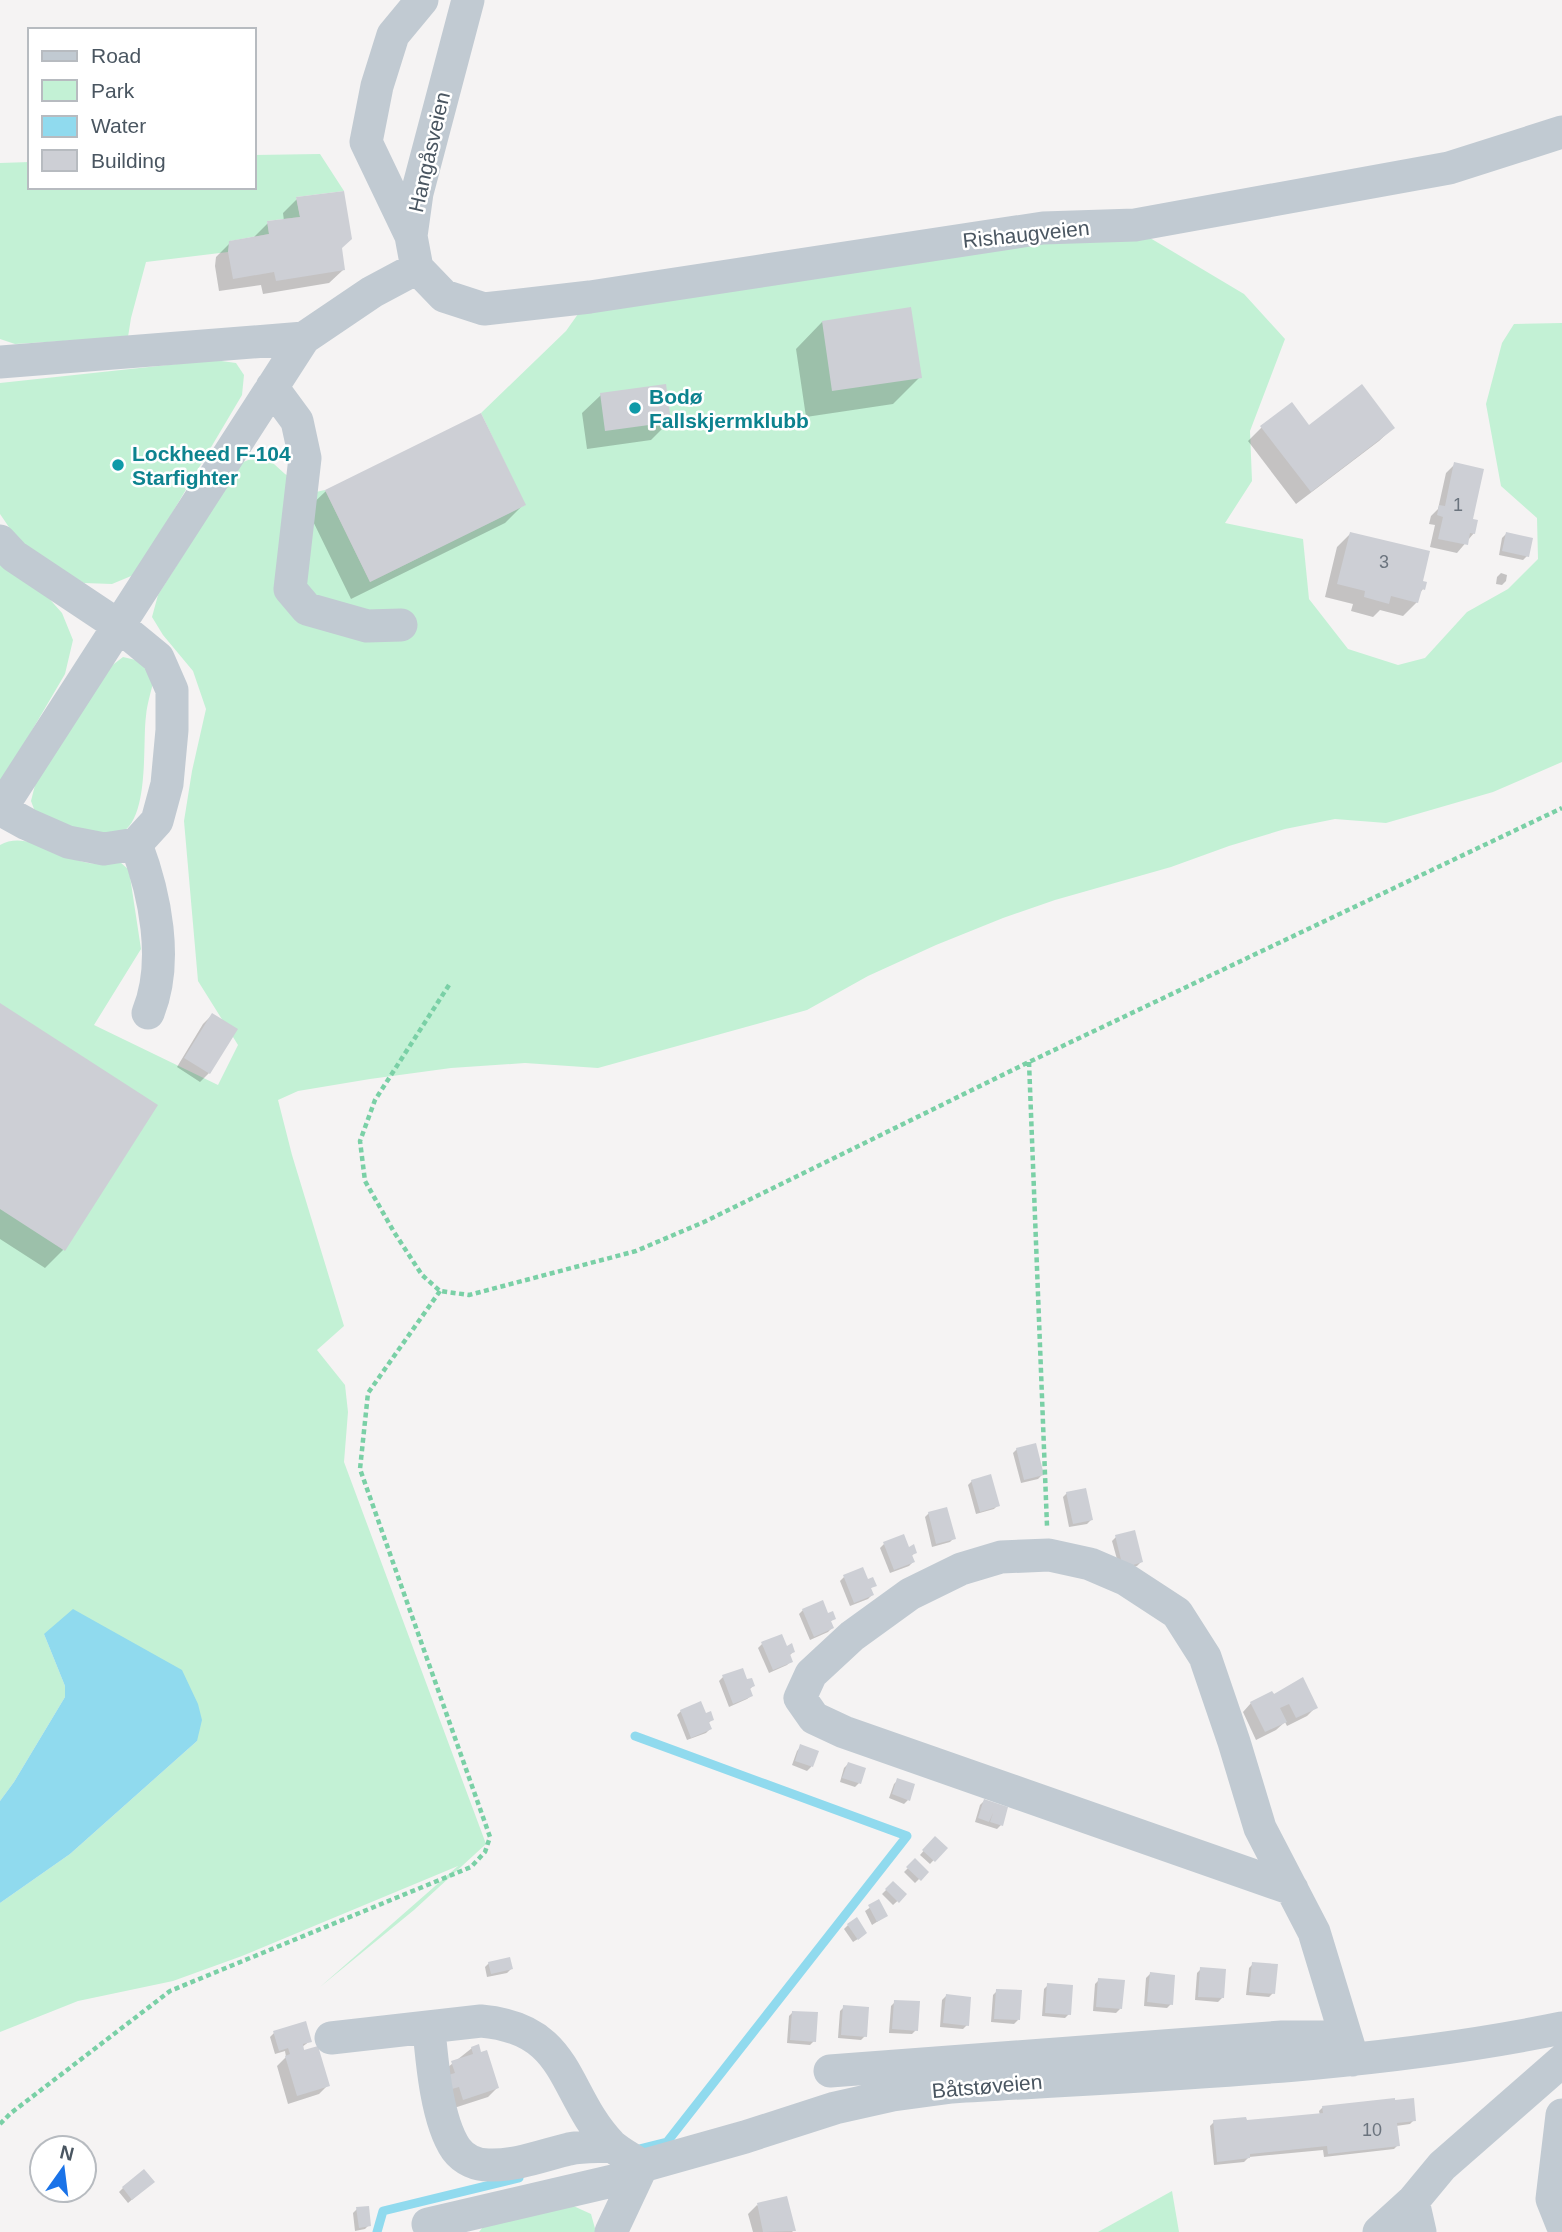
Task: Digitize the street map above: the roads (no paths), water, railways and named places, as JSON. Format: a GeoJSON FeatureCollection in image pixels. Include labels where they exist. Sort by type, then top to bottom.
{"type":"FeatureCollection","features":[{"type":"Feature","properties":{"kind":"street"},"geometry":{"type":"LineString","coordinates":[[411,236],[366,142],[377,86],[393,35],[422,0]]}},
{"type":"Feature","properties":{"kind":"street","name":"Hangåsveien"},"geometry":{"type":"LineString","coordinates":[[417,268],[411,236],[417,193],[468,0]]}},
{"type":"Feature","properties":{"kind":"street","name":"Rishaugveien"},"geometry":{"type":"LineString","coordinates":[[417,268],[444,296],[484,309],[590,297],[1043,228],[1135,225],[1449,168],[1562,132]]}},
{"type":"Feature","properties":{"kind":"street"},"geometry":{"type":"LineString","coordinates":[[0,541],[14,556],[119,626],[158,658],[172,690],[172,730],[167,784],[157,821],[136,844],[104,849],[68,842],[0,810],[119,626],[304,338],[372,292],[417,268]]}},
{"type":"Feature","properties":{"kind":"street"},"geometry":{"type":"LineString","coordinates":[[0,362],[304,338]]}},
{"type":"Feature","properties":{"kind":"street"},"geometry":{"type":"LineString","coordinates":[[272,387],[297,421],[305,458],[289,589],[307,609],[367,626],[401,625]]}},
{"type":"Feature","properties":{"kind":"street"},"geometry":{"type":"LineString","coordinates":[[136,844],[148,876],[159,954],[155,995],[148,1013]]}},
{"type":"Feature","properties":{"kind":"street"},"geometry":{"type":"LineString","coordinates":[[830,2071],[1282,2037],[1350,2048],[1314,1932],[1292,1889],[1260,1828],[1205,1657],[1177,1614],[1125,1579],[1090,1564],[1049,1555],[1001,1557],[961,1569],[910,1594],[852,1636],[811,1674],[800,1698],[814,1718],[844,1731],[1292,1889]]}},
{"type":"Feature","properties":{"kind":"street"},"geometry":{"type":"LineString","coordinates":[[331,2038],[481,2021],[518,2028],[534,2036],[558,2061],[612,2146],[642,2166],[611,2232]]}},
{"type":"Feature","properties":{"kind":"street","name":"Båtstøveien"},"geometry":{"type":"LineString","coordinates":[[428,2224],[621,2179],[642,2166],[835,2108],[893,2095],[1350,2048],[1443,2050],[1562,2028]]}},
{"type":"Feature","properties":{"kind":"street"},"geometry":{"type":"LineString","coordinates":[[429,2029],[432,2072],[442,2115],[455,2148],[462,2156],[486,2165],[500,2165],[573,2148],[612,2146]]}},
{"type":"Feature","properties":{"kind":"street"},"geometry":{"type":"LineString","coordinates":[[1379,2232],[1416,2216],[1442,2166],[1562,2061]]}},
{"type":"Feature","properties":{"kind":"street"},"geometry":{"type":"LineString","coordinates":[[1562,2115],[1552,2199],[1562,2224]]}},
{"type":"Feature","properties":{"kind":"water"},"geometry":{"type":"Polygon","coordinates":[[[73,1609],[182,1670],[198,1704],[202,1720],[197,1741],[70,1854],[0,1903],[0,1801],[65,1697],[65,1686],[44,1634],[73,1609]]]}},
{"type":"Feature","properties":{"kind":"waterway"},"geometry":{"type":"LineString","coordinates":[[635,1736],[907,1836],[667,2142],[635,2150]]}},
{"type":"Feature","properties":{"kind":"waterway"},"geometry":{"type":"LineString","coordinates":[[377,2232],[383,2211],[519,2178]]}},
{"type":"Feature","properties":{"kind":"place","name":"Bodø Fallskjermklubb"},"geometry":{"type":"Point","coordinates":[635,408]}},
{"type":"Feature","properties":{"kind":"place","name":"Lockheed F-104 Starfighter"},"geometry":{"type":"Point","coordinates":[118,465]}}]}
